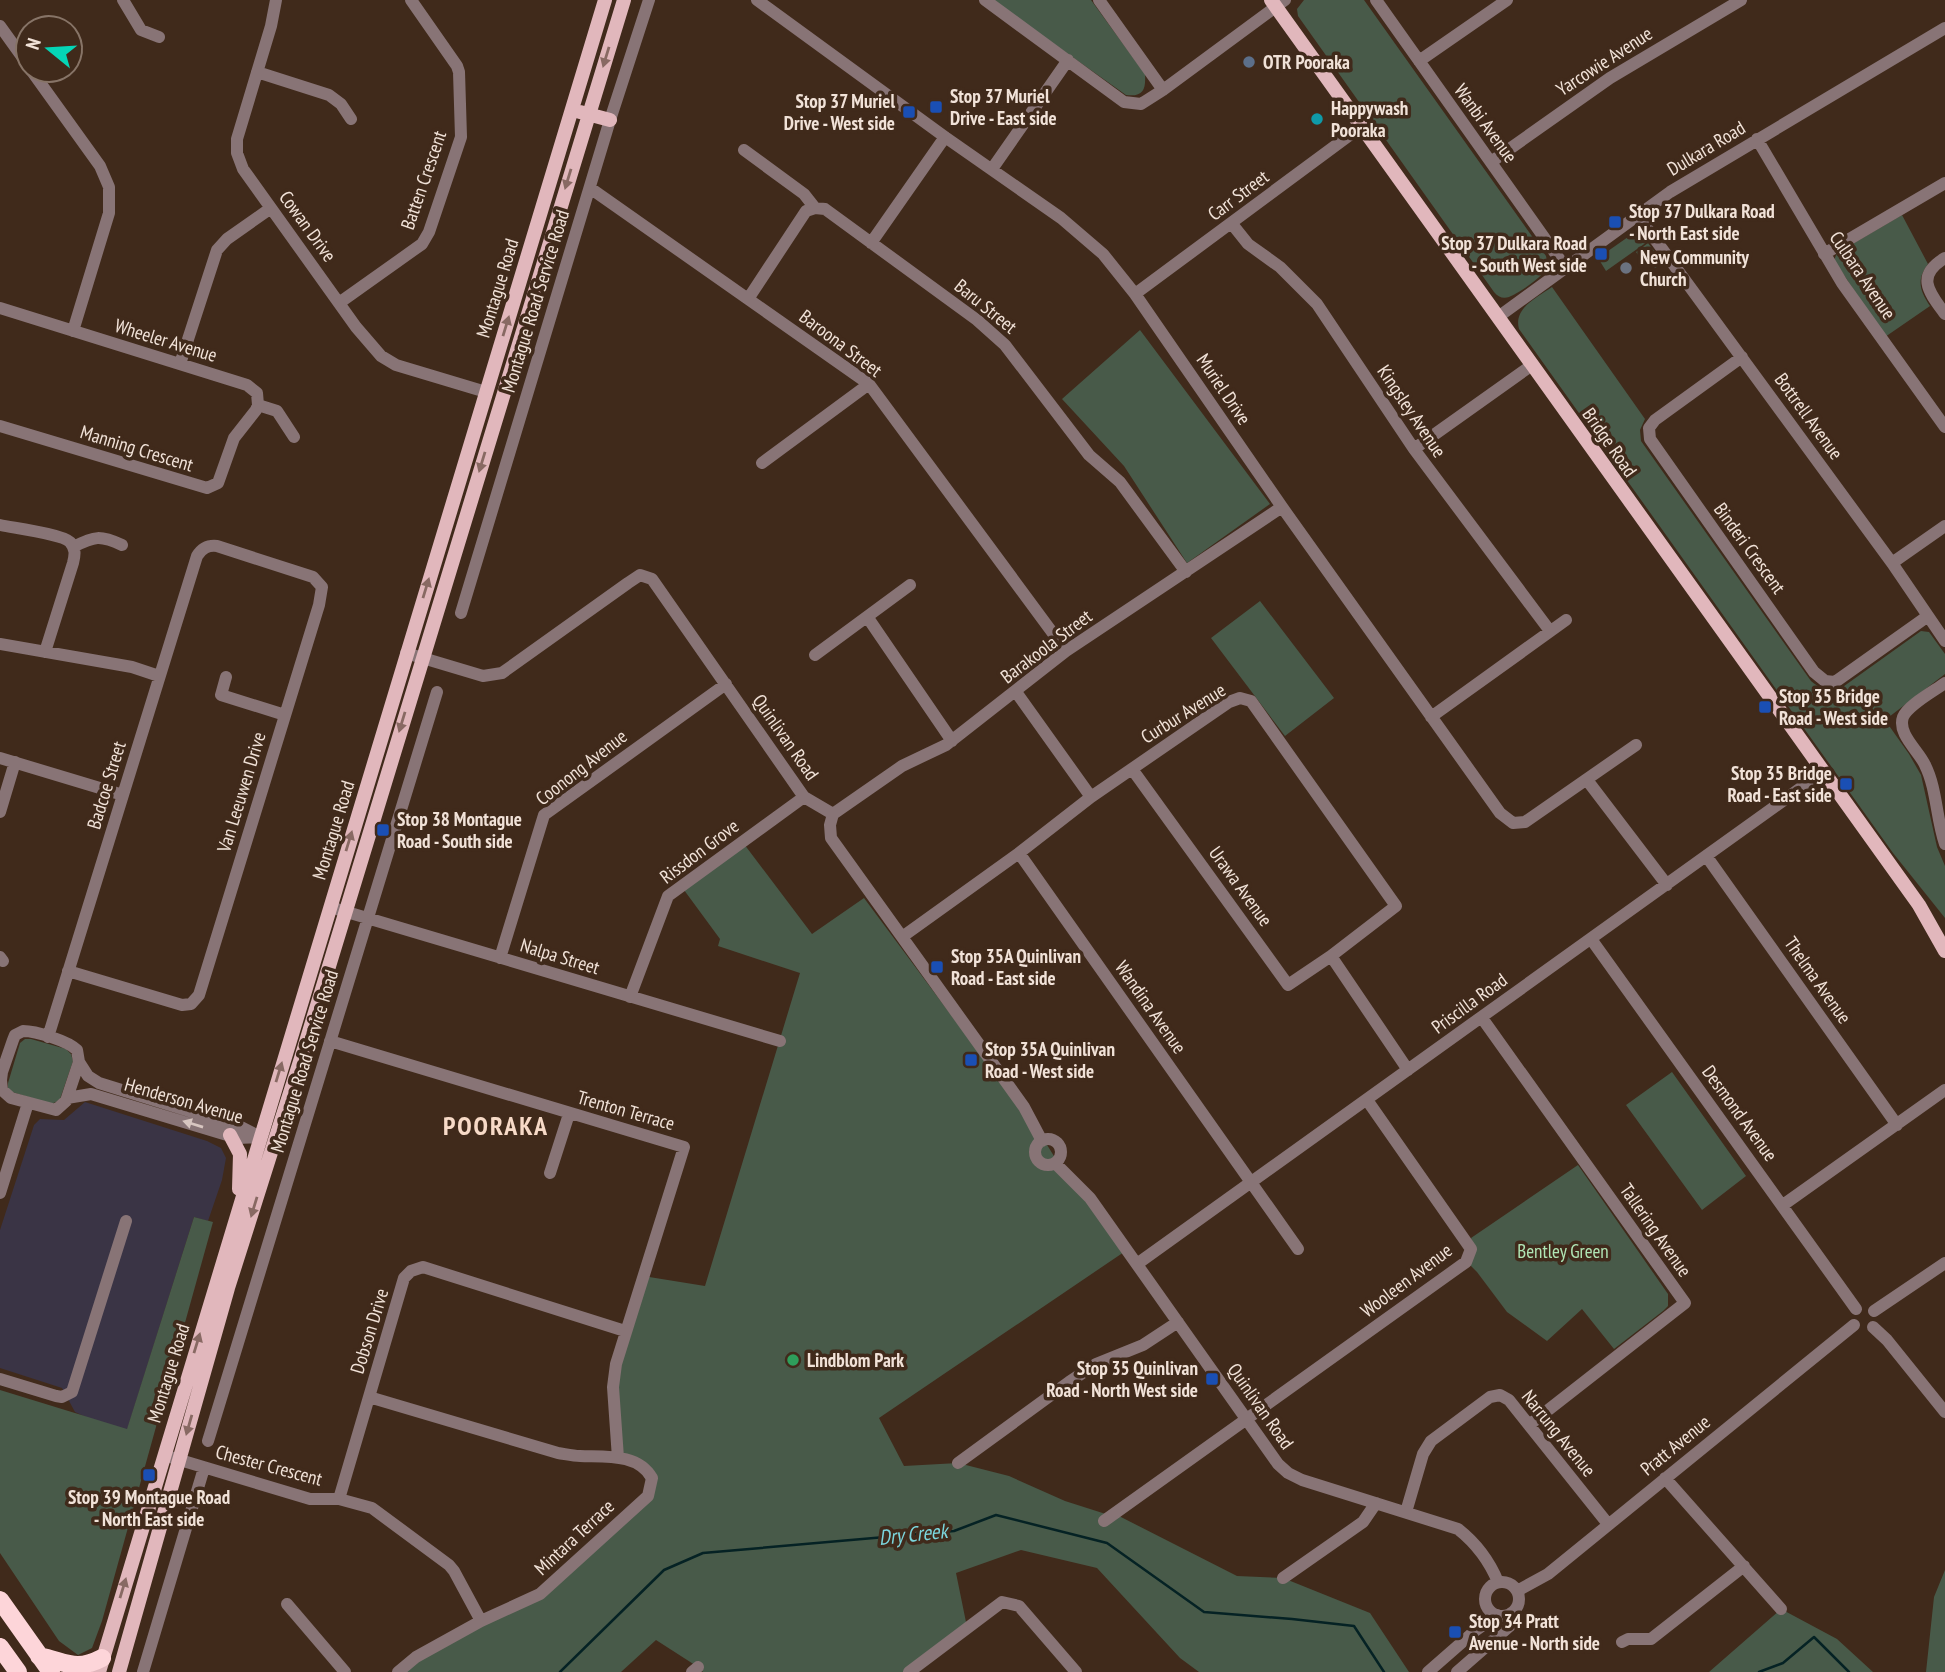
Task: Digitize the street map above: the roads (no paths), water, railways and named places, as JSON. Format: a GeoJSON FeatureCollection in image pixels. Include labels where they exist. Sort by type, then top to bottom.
{"type":"FeatureCollection","features":[{"type":"Feature","properties":{"kind":"highway"},"geometry":{"type":"LineString","coordinates":[[0,1600],[51,1672]]}},
{"type":"Feature","properties":{"kind":"highway"},"geometry":{"type":"LineString","coordinates":[[0,1647],[18,1672]]}},
{"type":"Feature","properties":{"kind":"highway"},"geometry":{"type":"LineString","coordinates":[[39,1656],[78,1667],[101,1665]]}},
{"type":"Feature","properties":{"kind":"main road","name":"Montague Road"},"geometry":{"type":"LineString","coordinates":[[101,1665],[605,0]]}},
{"type":"Feature","properties":{"kind":"main road","name":"Montague Road"},"geometry":{"type":"LineString","coordinates":[[119,1672],[228,1288],[624,0]]}},
{"type":"Feature","properties":{"kind":"main road","name":"Bridge Road"},"geometry":{"type":"LineString","coordinates":[[1278,2],[1362,126],[1919,905],[1945,951]]}},
{"type":"Feature","properties":{"kind":"main road"},"geometry":{"type":"LineString","coordinates":[[572,110],[610,120]]}},
{"type":"Feature","properties":{"kind":"main road"},"geometry":{"type":"LineString","coordinates":[[486,392],[502,396]]}},
{"type":"Feature","properties":{"kind":"main road","name":"Bridge Road"},"geometry":{"type":"LineString","coordinates":[[1919,905],[1945,931]]}},
{"type":"Feature","properties":{"kind":"main road"},"geometry":{"type":"LineString","coordinates":[[230,1135],[240,1154],[239,1208]]}},
{"type":"Feature","properties":{"kind":"main road"},"geometry":{"type":"LineString","coordinates":[[260,1138],[275,1142]]}},
{"type":"Feature","properties":{"kind":"street"},"geometry":{"type":"LineString","coordinates":[[123,0],[141,30],[159,37]]}},
{"type":"Feature","properties":{"kind":"street","name":"Cowan Drive"},"geometry":{"type":"LineString","coordinates":[[276,0],[236,146],[243,169],[375,349],[396,365],[486,392]]}},
{"type":"Feature","properties":{"kind":"street","name":"Batten Crescent"},"geometry":{"type":"LineString","coordinates":[[339,303],[422,244],[429,232],[461,137],[457,66],[411,0]]}},
{"type":"Feature","properties":{"kind":"street","name":"Montague Road Service Road"},"geometry":{"type":"LineString","coordinates":[[461,613],[610,120],[649,0]]}},
{"type":"Feature","properties":{"kind":"street","name":"Muriel Drive"},"geometry":{"type":"LineString","coordinates":[[758,0],[1061,218],[1103,254],[1135,293],[1282,508],[1500,813],[1513,823],[1525,822],[1636,745]]}},
{"type":"Feature","properties":{"kind":"street"},"geometry":{"type":"LineString","coordinates":[[985,0],[1124,102],[1141,104],[1278,2]]}},
{"type":"Feature","properties":{"kind":"street"},"geometry":{"type":"LineString","coordinates":[[1099,0],[1163,90]]}},
{"type":"Feature","properties":{"kind":"street","name":"Wanbi Avenue"},"geometry":{"type":"LineString","coordinates":[[1376,0],[1565,267]]}},
{"type":"Feature","properties":{"kind":"street"},"geometry":{"type":"LineString","coordinates":[[1419,61],[1507,0]]}},
{"type":"Feature","properties":{"kind":"street","name":"Yarcowie Avenue"},"geometry":{"type":"LineString","coordinates":[[1491,162],[1610,78],[1741,0]]}},
{"type":"Feature","properties":{"kind":"street"},"geometry":{"type":"LineString","coordinates":[[0,26],[14,46]]}},
{"type":"Feature","properties":{"kind":"street","name":"Dulkara Road"},"geometry":{"type":"LineString","coordinates":[[1498,317],[1671,192],[1945,28]]}},
{"type":"Feature","properties":{"kind":"street"},"geometry":{"type":"LineString","coordinates":[[992,169],[1068,60]]}},
{"type":"Feature","properties":{"kind":"street"},"geometry":{"type":"LineString","coordinates":[[257,72],[329,95],[341,104],[351,119]]}},
{"type":"Feature","properties":{"kind":"street"},"geometry":{"type":"LineString","coordinates":[[41,84],[100,166],[108,187],[109,213],[73,331]]}},
{"type":"Feature","properties":{"kind":"street","name":"Carr Street"},"geometry":{"type":"LineString","coordinates":[[1135,293],[1362,126]]}},
{"type":"Feature","properties":{"kind":"street"},"geometry":{"type":"LineString","coordinates":[[871,243],[945,137]]}},
{"type":"Feature","properties":{"kind":"street","name":"Culbara Avenue"},"geometry":{"type":"LineString","coordinates":[[1757,139],[1842,283],[1945,426]]}},
{"type":"Feature","properties":{"kind":"street","name":"Baru Street"},"geometry":{"type":"LineString","coordinates":[[744,150],[804,194],[815,208],[825,209],[977,320],[1005,345],[1089,456],[1120,482],[1186,572]]}},
{"type":"Feature","properties":{"kind":"street"},"geometry":{"type":"LineString","coordinates":[[1824,254],[1945,183]]}},
{"type":"Feature","properties":{"kind":"street","name":"Baroona Street"},"geometry":{"type":"LineString","coordinates":[[590,188],[869,384],[1066,651]]}},
{"type":"Feature","properties":{"kind":"street"},"geometry":{"type":"LineString","coordinates":[[180,364],[217,250],[227,239],[271,208]]}},
{"type":"Feature","properties":{"kind":"street"},"geometry":{"type":"LineString","coordinates":[[748,299],[806,211],[815,208]]}},
{"type":"Feature","properties":{"kind":"street","name":"Bottrell Avenue"},"geometry":{"type":"LineString","coordinates":[[1638,216],[1892,563],[1945,641]]}},
{"type":"Feature","properties":{"kind":"street","name":"Kingsley Avenue"},"geometry":{"type":"LineString","coordinates":[[1232,224],[1248,244],[1280,268],[1317,304],[1414,449],[1550,631]]}},
{"type":"Feature","properties":{"kind":"street"},"geometry":{"type":"LineString","coordinates":[[1945,258],[1932,267],[1927,284],[1945,314]]}},
{"type":"Feature","properties":{"kind":"street","name":"Wheeler Avenue"},"geometry":{"type":"LineString","coordinates":[[0,308],[250,387],[257,395],[258,405],[277,411],[294,437]]}},
{"type":"Feature","properties":{"kind":"street","name":"Binderi Crescent"},"geometry":{"type":"LineString","coordinates":[[1742,357],[1655,420],[1649,428],[1650,439],[1814,672],[1825,681],[1835,682],[1928,617]]}},
{"type":"Feature","properties":{"kind":"street"},"geometry":{"type":"LineString","coordinates":[[1414,449],[1532,365]]}},
{"type":"Feature","properties":{"kind":"street"},"geometry":{"type":"LineString","coordinates":[[762,463],[869,384]]}},
{"type":"Feature","properties":{"kind":"street","name":"Manning Crescent"},"geometry":{"type":"LineString","coordinates":[[0,426],[207,488],[218,483],[234,438],[258,405]]}},
{"type":"Feature","properties":{"kind":"street","name":"Barakoola Street"},"geometry":{"type":"LineString","coordinates":[[833,814],[902,766],[953,741],[1066,651],[1282,508]]}},
{"type":"Feature","properties":{"kind":"street"},"geometry":{"type":"LineString","coordinates":[[0,525],[64,538],[73,547],[73,563],[45,652]]}},
{"type":"Feature","properties":{"kind":"street"},"geometry":{"type":"LineString","coordinates":[[1892,563],[1945,526]]}},
{"type":"Feature","properties":{"kind":"street"},"geometry":{"type":"LineString","coordinates":[[73,547],[97,537],[122,545]]}},
{"type":"Feature","properties":{"kind":"street","name":"Van Leeuwen Drive"},"geometry":{"type":"LineString","coordinates":[[68,971],[182,1005],[191,1004],[196,999],[203,982],[319,605],[322,587],[313,577],[210,545],[205,548]]}},
{"type":"Feature","properties":{"kind":"street","name":"Badcoe Street"},"geometry":{"type":"LineString","coordinates":[[48,1037],[197,556],[205,548]]}},
{"type":"Feature","properties":{"kind":"street","name":"Quinlivan Road"},"geometry":{"type":"LineString","coordinates":[[406,653],[484,676],[502,673],[640,575],[652,579],[804,797],[833,814]]}},
{"type":"Feature","properties":{"kind":"street"},"geometry":{"type":"LineString","coordinates":[[815,655],[910,585]]}},
{"type":"Feature","properties":{"kind":"street"},"geometry":{"type":"LineString","coordinates":[[868,618],[953,741]]}},
{"type":"Feature","properties":{"kind":"street"},"geometry":{"type":"LineString","coordinates":[[1431,717],[1566,620]]}},
{"type":"Feature","properties":{"kind":"street"},"geometry":{"type":"LineString","coordinates":[[0,644],[132,667],[159,676]]}},
{"type":"Feature","properties":{"kind":"street"},"geometry":{"type":"LineString","coordinates":[[226,677],[220,695],[285,715]]}},
{"type":"Feature","properties":{"kind":"street"},"geometry":{"type":"LineString","coordinates":[[1945,683],[1910,707],[1903,718],[1906,734],[1930,776],[1945,844]]}},
{"type":"Feature","properties":{"kind":"street","name":"Coonong Avenue"},"geometry":{"type":"LineString","coordinates":[[500,958],[544,815],[726,684]]}},
{"type":"Feature","properties":{"kind":"street","name":"Montague Road Service Road"},"geometry":{"type":"LineString","coordinates":[[208,1441],[438,692]]}},
{"type":"Feature","properties":{"kind":"street"},"geometry":{"type":"LineString","coordinates":[[1016,692],[1091,797]]}},
{"type":"Feature","properties":{"kind":"street","name":"Curbur Avenue"},"geometry":{"type":"LineString","coordinates":[[902,937],[1019,853],[1091,797],[1229,702],[1240,698],[1251,701],[1396,906],[1331,956]]}},
{"type":"Feature","properties":{"kind":"street"},"geometry":{"type":"LineString","coordinates":[[0,758],[123,795]]}},
{"type":"Feature","properties":{"kind":"street"},"geometry":{"type":"LineString","coordinates":[[0,812],[15,762]]}},
{"type":"Feature","properties":{"kind":"street","name":"Urawa Avenue"},"geometry":{"type":"LineString","coordinates":[[1132,769],[1288,985],[1331,956]]}},
{"type":"Feature","properties":{"kind":"street","name":"Priscilla Road"},"geometry":{"type":"LineString","coordinates":[[1137,1265],[1823,772]]}},
{"type":"Feature","properties":{"kind":"street"},"geometry":{"type":"LineString","coordinates":[[1587,780],[1667,885]]}},
{"type":"Feature","properties":{"kind":"street","name":"Rissdon Grove"},"geometry":{"type":"LineString","coordinates":[[630,997],[668,896],[804,797]]}},
{"type":"Feature","properties":{"kind":"street"},"geometry":{"type":"LineString","coordinates":[[833,814],[831,838],[902,937]]}},
{"type":"Feature","properties":{"kind":"street","name":"Wandina Avenue"},"geometry":{"type":"LineString","coordinates":[[1019,853],[1298,1249]]}},
{"type":"Feature","properties":{"kind":"street","name":"Thelma Avenue"},"geometry":{"type":"LineString","coordinates":[[1707,857],[1897,1125]]}},
{"type":"Feature","properties":{"kind":"street","name":"Nalpa Street"},"geometry":{"type":"LineString","coordinates":[[330,906],[780,1041]]}},
{"type":"Feature","properties":{"kind":"street","name":"Quinlivan Road"},"geometry":{"type":"LineString","coordinates":[[902,937],[1024,1107],[1042,1142],[1036,1150],[1039,1161],[1045,1165],[1055,1163],[1090,1198],[1278,1464],[1302,1480],[1458,1529],[1473,1540],[1491,1563],[1498,1582]]}},
{"type":"Feature","properties":{"kind":"street","name":"Desmond Avenue"},"geometry":{"type":"LineString","coordinates":[[1591,939],[1856,1309]]}},
{"type":"Feature","properties":{"kind":"street"},"geometry":{"type":"LineString","coordinates":[[1331,956],[1408,1070]]}},
{"type":"Feature","properties":{"kind":"street","name":"Tallering Avenue"},"geometry":{"type":"LineString","coordinates":[[1482,1018],[1685,1303],[1529,1425]]}},
{"type":"Feature","properties":{"kind":"street"},"geometry":{"type":"LineString","coordinates":[[23,1031],[74,1046],[79,1054],[79,1062],[63,1106],[56,1110],[5,1094],[0,1084],[6,1041],[23,1031]]}},
{"type":"Feature","properties":{"kind":"street","name":"Trenton Terrace"},"geometry":{"type":"LineString","coordinates":[[330,1041],[684,1147],[616,1364],[613,1387],[618,1458]]}},
{"type":"Feature","properties":{"kind":"street","name":"Henderson Avenue"},"geometry":{"type":"LineString","coordinates":[[79,1062],[89,1076],[99,1083],[241,1127],[260,1138]]}},
{"type":"Feature","properties":{"kind":"street"},"geometry":{"type":"LineString","coordinates":[[1783,1205],[1945,1090]]}},
{"type":"Feature","properties":{"kind":"street","name":"Henderson Avenue"},"geometry":{"type":"LineString","coordinates":[[67,1098],[97,1095],[237,1138],[260,1138]]}},
{"type":"Feature","properties":{"kind":"street","name":"Wooleen Avenue"},"geometry":{"type":"LineString","coordinates":[[1247,1420],[1466,1262],[1471,1249],[1367,1100]]}},
{"type":"Feature","properties":{"kind":"street"},"geometry":{"type":"LineString","coordinates":[[0,1193],[28,1103]]}},
{"type":"Feature","properties":{"kind":"street"},"geometry":{"type":"LineString","coordinates":[[550,1173],[569,1114]]}},
{"type":"Feature","properties":{"kind":"street"},"geometry":{"type":"LineString","coordinates":[[0,1379],[56,1396],[62,1397],[72,1392],[126,1221]]}},
{"type":"Feature","properties":{"kind":"street"},"geometry":{"type":"LineString","coordinates":[[1874,1311],[1945,1263]]}},
{"type":"Feature","properties":{"kind":"street","name":"Dobson Drive"},"geometry":{"type":"LineString","coordinates":[[339,1499],[404,1278],[411,1270],[422,1267],[625,1331]]}},
{"type":"Feature","properties":{"kind":"street"},"geometry":{"type":"LineString","coordinates":[[1865,1306],[1874,1311],[1876,1318],[1873,1327],[1862,1330],[1854,1325],[1852,1316],[1856,1309],[1865,1306]]}},
{"type":"Feature","properties":{"kind":"street"},"geometry":{"type":"LineString","coordinates":[[958,1463],[1096,1364],[1143,1345],[1178,1322]]}},
{"type":"Feature","properties":{"kind":"street","name":"Pratt Avenue"},"geometry":{"type":"LineString","coordinates":[[1517,1591],[1548,1574],[1854,1325]]}},
{"type":"Feature","properties":{"kind":"street"},"geometry":{"type":"LineString","coordinates":[[1873,1327],[1887,1340],[1945,1412]]}},
{"type":"Feature","properties":{"kind":"street","name":"Narrung Avenue"},"geometry":{"type":"LineString","coordinates":[[1406,1512],[1423,1454],[1431,1441],[1490,1397],[1500,1395],[1509,1399],[1608,1524]]}},
{"type":"Feature","properties":{"kind":"street"},"geometry":{"type":"LineString","coordinates":[[369,1397],[558,1453],[618,1458]]}},
{"type":"Feature","properties":{"kind":"street"},"geometry":{"type":"LineString","coordinates":[[1104,1521],[1247,1420]]}},
{"type":"Feature","properties":{"kind":"street","name":"Chester Crescent"},"geometry":{"type":"LineString","coordinates":[[163,1455],[310,1499],[339,1499],[372,1508],[449,1565],[481,1621]]}},
{"type":"Feature","properties":{"kind":"street","name":"Mintara Terrace"},"geometry":{"type":"LineString","coordinates":[[398,1672],[416,1657],[481,1621],[540,1594],[648,1496],[652,1478],[648,1470],[637,1463],[618,1458]]}},
{"type":"Feature","properties":{"kind":"street"},"geometry":{"type":"LineString","coordinates":[[143,1672],[204,1468]]}},
{"type":"Feature","properties":{"kind":"street"},"geometry":{"type":"LineString","coordinates":[[1665,1478],[1781,1609]]}},
{"type":"Feature","properties":{"kind":"street"},"geometry":{"type":"LineString","coordinates":[[1283,1578],[1363,1522],[1376,1503]]}},
{"type":"Feature","properties":{"kind":"street"},"geometry":{"type":"LineString","coordinates":[[1622,1642],[1628,1639],[1651,1639],[1744,1566]]}},
{"type":"Feature","properties":{"kind":"street"},"geometry":{"type":"LineString","coordinates":[[1498,1582],[1511,1584],[1517,1591],[1518,1603],[1511,1613],[1503,1616],[1493,1612],[1485,1597],[1488,1589],[1498,1582]]}},
{"type":"Feature","properties":{"kind":"street"},"geometry":{"type":"LineString","coordinates":[[908,1672],[1002,1602],[1018,1606],[1076,1672]]}},
{"type":"Feature","properties":{"kind":"street"},"geometry":{"type":"LineString","coordinates":[[287,1604],[345,1672]]}},
{"type":"Feature","properties":{"kind":"street"},"geometry":{"type":"LineString","coordinates":[[1429,1672],[1493,1612]]}},
{"type":"Feature","properties":{"kind":"street"},"geometry":{"type":"LineString","coordinates":[[1457,1672],[1512,1624],[1511,1613]]}},
{"type":"Feature","properties":{"kind":"waterway","name":"Dry Creek"},"geometry":{"type":"LineString","coordinates":[[560,1672],[664,1570],[703,1553],[954,1531],[996,1515],[1107,1543],[1204,1612],[1354,1626],[1384,1672]]}},
{"type":"Feature","properties":{"kind":"waterway","name":"Dry Creek"},"geometry":{"type":"LineString","coordinates":[[1759,1672],[1783,1663],[1814,1637],[1849,1672]]}},
{"type":"Feature","properties":{"kind":"place","name":"OTR Pooraka"},"geometry":{"type":"Point","coordinates":[1249,62]}},
{"type":"Feature","properties":{"kind":"place","name":"Stop 37 Muriel Drive - East side"},"geometry":{"type":"Point","coordinates":[936,107]}},
{"type":"Feature","properties":{"kind":"place","name":"Stop 37 Muriel Drive - West side"},"geometry":{"type":"Point","coordinates":[909,112]}},
{"type":"Feature","properties":{"kind":"place","name":"Happywash Pooraka"},"geometry":{"type":"Point","coordinates":[1317,119]}},
{"type":"Feature","properties":{"kind":"place","name":"Stop 37 Dulkara Road - North East side"},"geometry":{"type":"Point","coordinates":[1615,222]}},
{"type":"Feature","properties":{"kind":"place","name":"Stop 37 Dulkara Road - South West side"},"geometry":{"type":"Point","coordinates":[1601,254]}},
{"type":"Feature","properties":{"kind":"place","name":"New Community Church"},"geometry":{"type":"Point","coordinates":[1626,268]}},
{"type":"Feature","properties":{"kind":"place","name":"Stop 35 Bridge Road - West side"},"geometry":{"type":"Point","coordinates":[1765,707]}},
{"type":"Feature","properties":{"kind":"place","name":"Stop 35 Bridge Road - East side"},"geometry":{"type":"Point","coordinates":[1846,784]}},
{"type":"Feature","properties":{"kind":"place","name":"Stop 38 Montague Road - South side"},"geometry":{"type":"Point","coordinates":[383,830]}},
{"type":"Feature","properties":{"kind":"place","name":"Stop 35A Quinlivan Road - East side"},"geometry":{"type":"Point","coordinates":[937,967]}},
{"type":"Feature","properties":{"kind":"place","name":"Stop 35A Quinlivan Road - West side"},"geometry":{"type":"Point","coordinates":[971,1060]}},
{"type":"Feature","properties":{"kind":"place","name":"Lindblom Park"},"geometry":{"type":"Point","coordinates":[793,1360]}},
{"type":"Feature","properties":{"kind":"place","name":"Stop 35 Quinlivan Road - North West side"},"geometry":{"type":"Point","coordinates":[1212,1379]}},
{"type":"Feature","properties":{"kind":"place","name":"Stop 39 Montague Road - North East side"},"geometry":{"type":"Point","coordinates":[149,1475]}},
{"type":"Feature","properties":{"kind":"place","name":"Stop 34 Pratt Avenue - North side"},"geometry":{"type":"Point","coordinates":[1455,1632]}},
{"type":"Feature","properties":{"kind":"district","name":"POORAKA"},"geometry":{"type":"Point","coordinates":[496,1125]}},
{"type":"Feature","properties":{"kind":"park label","name":"Bentley Green"},"geometry":{"type":"Point","coordinates":[1563,1251]}}]}
